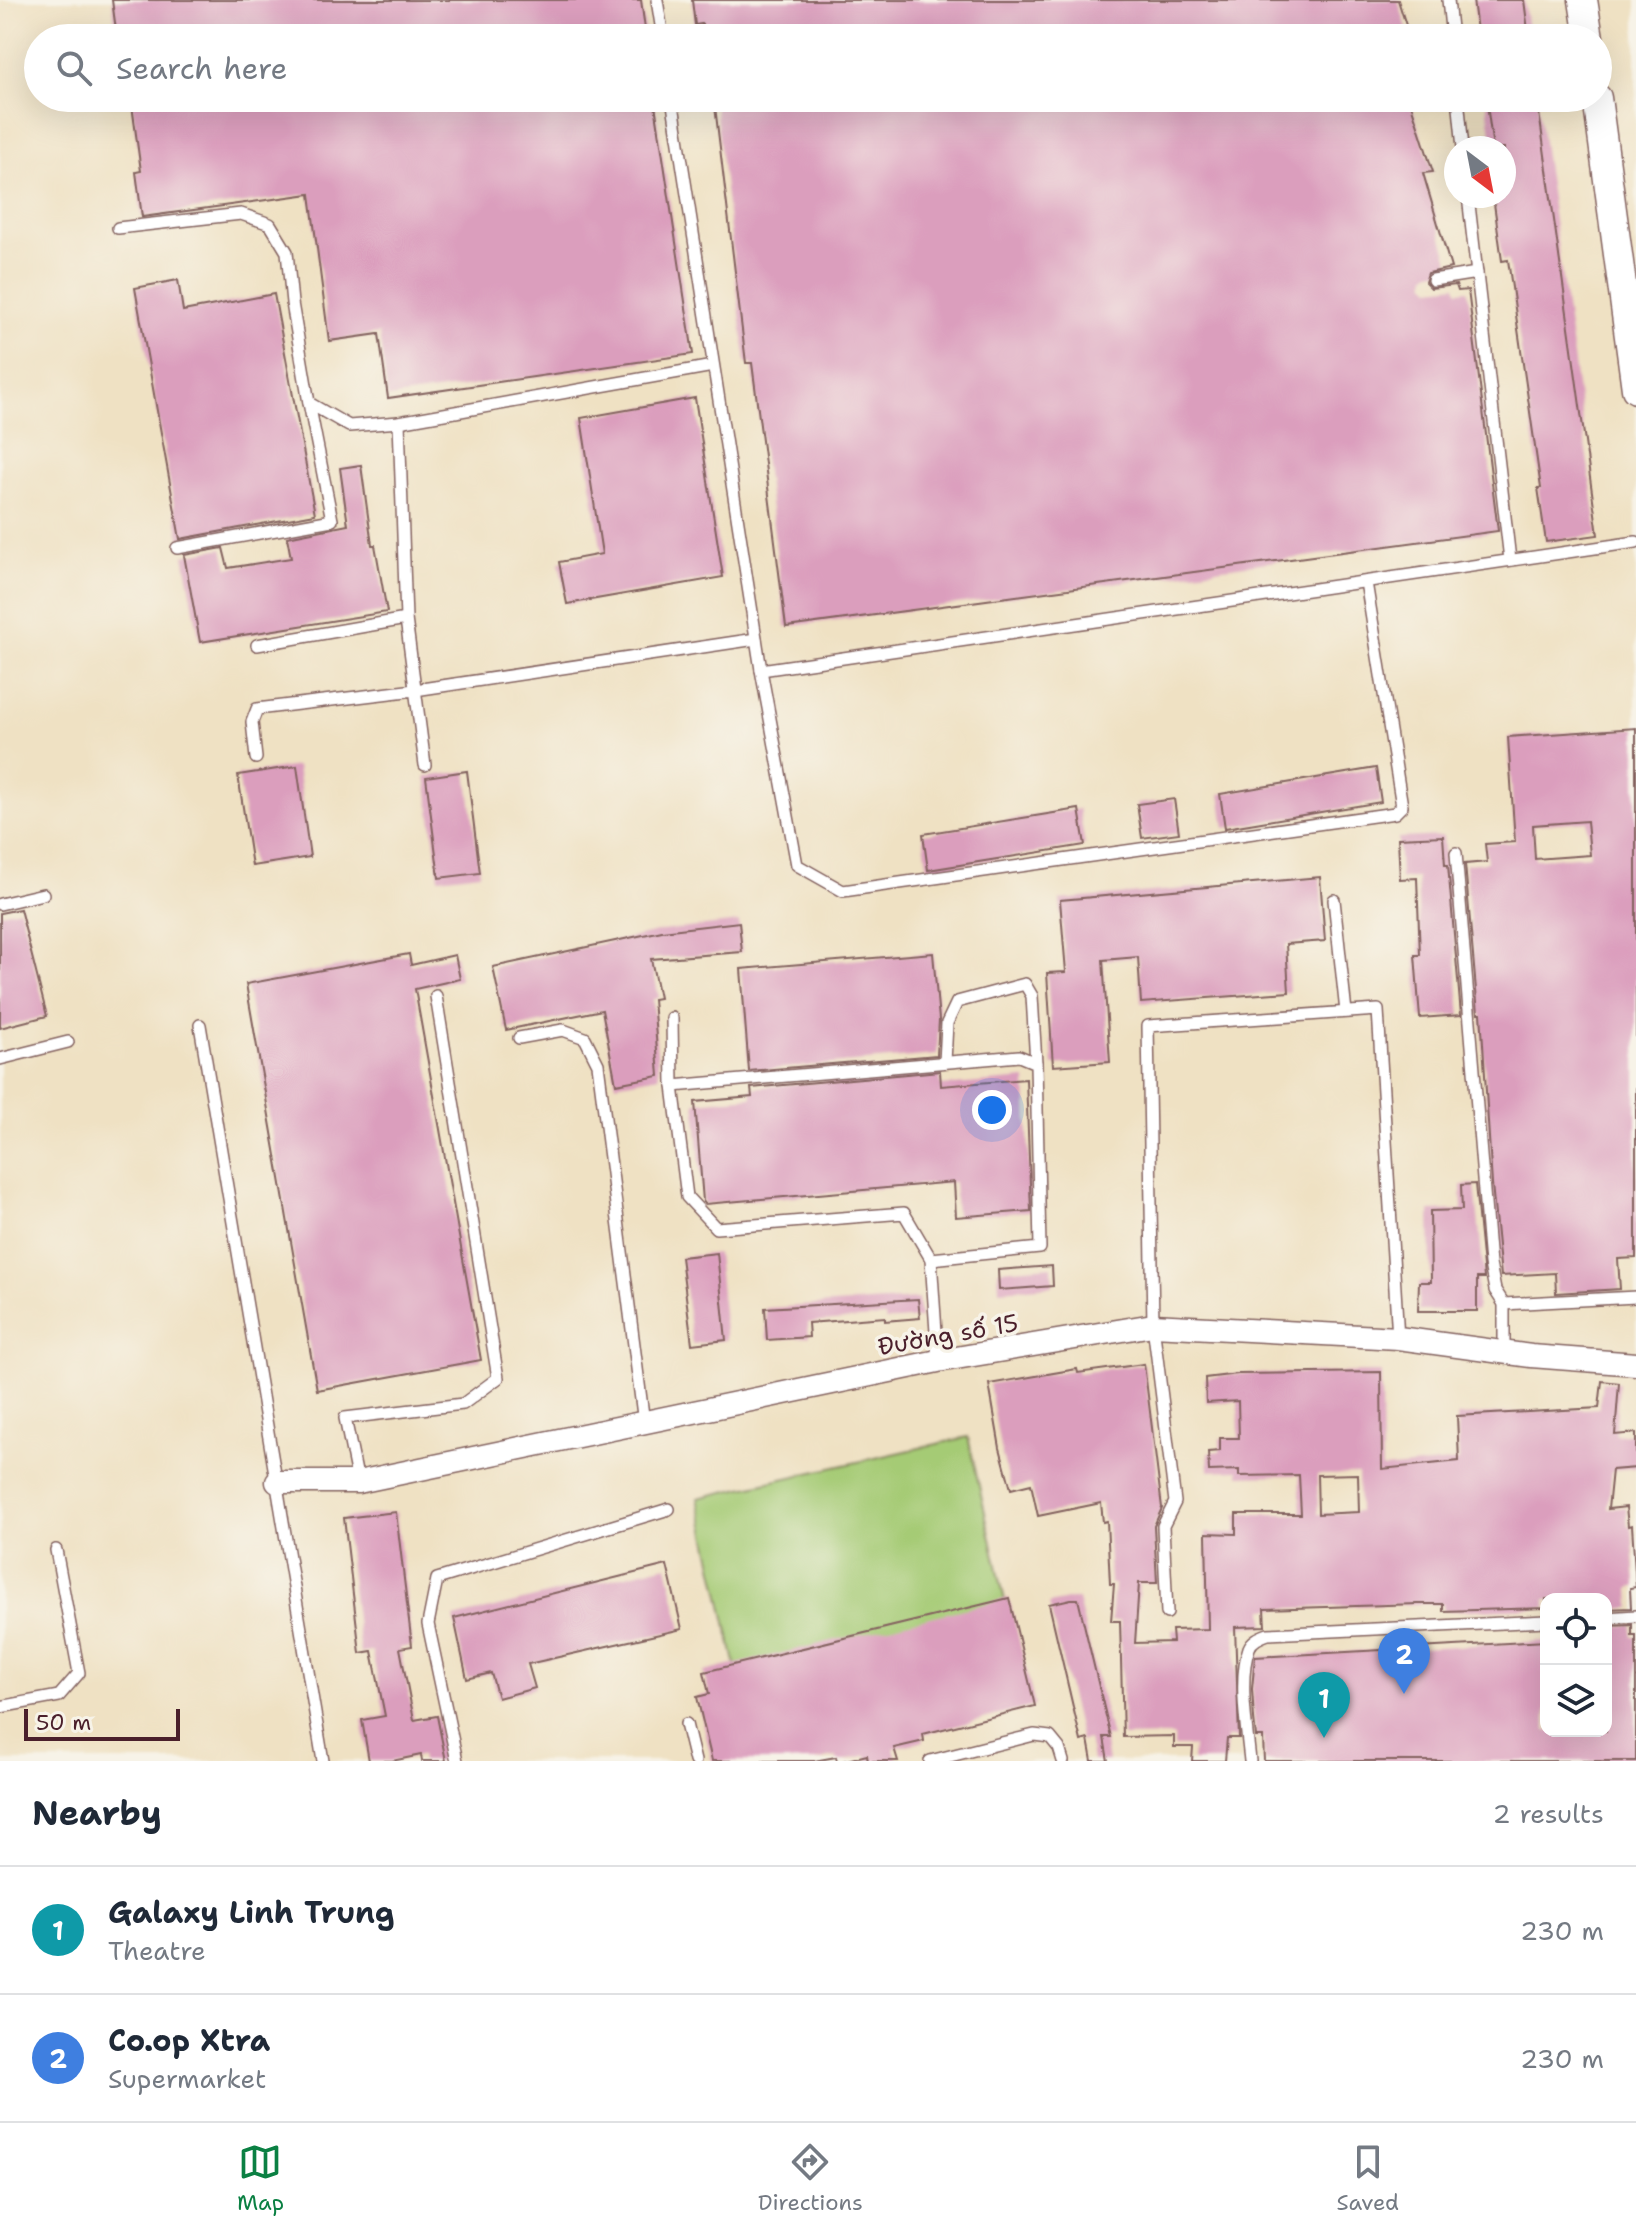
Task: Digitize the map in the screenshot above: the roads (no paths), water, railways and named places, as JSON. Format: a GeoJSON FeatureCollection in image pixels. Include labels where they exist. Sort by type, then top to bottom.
{"type":"FeatureCollection","features":[{"type":"Feature","properties":{"kind":"street"},"geometry":{"type":"LineString","coordinates":[[1583,0],[1587,24]]}},
{"type":"Feature","properties":{"kind":"street"},"geometry":{"type":"LineString","coordinates":[[1599,112],[1636,389]]}},
{"type":"Feature","properties":{"kind":"street","name":"Đường số 15"},"geometry":{"type":"LineString","coordinates":[[277,1482],[358,1482],[938,1361],[1153,1325],[1398,1338],[1504,1352],[1636,1364]]}},
{"type":"Feature","properties":{"kind":"lane"},"geometry":{"type":"LineString","coordinates":[[657,0],[661,24]]}},
{"type":"Feature","properties":{"kind":"lane"},"geometry":{"type":"LineString","coordinates":[[1448,0],[1451,24]]}},
{"type":"Feature","properties":{"kind":"lane"},"geometry":{"type":"LineString","coordinates":[[674,112],[761,670],[797,865],[843,891],[1395,813],[1402,806],[1366,582]]}},
{"type":"Feature","properties":{"kind":"lane"},"geometry":{"type":"LineString","coordinates":[[1459,112],[1462,136]]}},
{"type":"Feature","properties":{"kind":"lane"},"geometry":{"type":"LineString","coordinates":[[1469,208],[1510,560]]}},
{"type":"Feature","properties":{"kind":"lane"},"geometry":{"type":"LineString","coordinates":[[118,228],[241,214],[270,224],[287,252],[292,303],[332,520],[177,548]]}},
{"type":"Feature","properties":{"kind":"lane"},"geometry":{"type":"LineString","coordinates":[[1433,280],[1477,273]]}},
{"type":"Feature","properties":{"kind":"lane"},"geometry":{"type":"LineString","coordinates":[[309,403],[349,426],[399,422],[713,366]]}},
{"type":"Feature","properties":{"kind":"lane"},"geometry":{"type":"LineString","coordinates":[[399,422],[406,619],[425,765]]}},
{"type":"Feature","properties":{"kind":"lane"},"geometry":{"type":"LineString","coordinates":[[761,670],[1636,542]]}},
{"type":"Feature","properties":{"kind":"lane"},"geometry":{"type":"LineString","coordinates":[[257,645],[406,619]]}},
{"type":"Feature","properties":{"kind":"lane"},"geometry":{"type":"LineString","coordinates":[[256,758],[252,722],[257,709],[415,690],[756,639]]}},
{"type":"Feature","properties":{"kind":"lane"},"geometry":{"type":"LineString","coordinates":[[1456,853],[1490,1264],[1495,1290],[1504,1304],[1504,1352]]}},
{"type":"Feature","properties":{"kind":"lane"},"geometry":{"type":"LineString","coordinates":[[0,904],[43,894]]}},
{"type":"Feature","properties":{"kind":"lane"},"geometry":{"type":"LineString","coordinates":[[1334,900],[1346,1012]]}},
{"type":"Feature","properties":{"kind":"lane"},"geometry":{"type":"LineString","coordinates":[[931,1259],[1040,1248],[1036,1063],[1032,996],[1025,984],[957,1002],[947,1023],[945,1062]]}},
{"type":"Feature","properties":{"kind":"lane"},"geometry":{"type":"LineString","coordinates":[[358,1482],[345,1418],[463,1404],[498,1378],[436,996]]}},
{"type":"Feature","properties":{"kind":"lane"},"geometry":{"type":"LineString","coordinates":[[1167,1613],[1163,1526],[1175,1502],[1153,1325],[1148,1026],[1378,1010],[1398,1338]]}},
{"type":"Feature","properties":{"kind":"lane"},"geometry":{"type":"LineString","coordinates":[[672,1018],[673,1086],[687,1197],[716,1228],[904,1213],[931,1259],[938,1361]]}},
{"type":"Feature","properties":{"kind":"lane"},"geometry":{"type":"LineString","coordinates":[[200,1025],[323,1761]]}},
{"type":"Feature","properties":{"kind":"lane"},"geometry":{"type":"LineString","coordinates":[[519,1038],[563,1030],[585,1038],[598,1064],[644,1423]]}},
{"type":"Feature","properties":{"kind":"lane"},"geometry":{"type":"LineString","coordinates":[[0,1059],[68,1042]]}},
{"type":"Feature","properties":{"kind":"lane"},"geometry":{"type":"LineString","coordinates":[[673,1086],[1019,1056],[1036,1063]]}},
{"type":"Feature","properties":{"kind":"lane"},"geometry":{"type":"LineString","coordinates":[[1504,1304],[1636,1297]]}},
{"type":"Feature","properties":{"kind":"lane"},"geometry":{"type":"LineString","coordinates":[[457,1761],[428,1624],[437,1579],[669,1509]]}},
{"type":"Feature","properties":{"kind":"lane"},"geometry":{"type":"LineString","coordinates":[[0,1707],[59,1696],[79,1673],[56,1550]]}},
{"type":"Feature","properties":{"kind":"lane"},"geometry":{"type":"LineString","coordinates":[[1612,1618],[1636,1616]]}},
{"type":"Feature","properties":{"kind":"lane"},"geometry":{"type":"LineString","coordinates":[[1250,1761],[1244,1701],[1249,1646],[1257,1638],[1268,1634],[1540,1621]]}},
{"type":"Feature","properties":{"kind":"lane"},"geometry":{"type":"LineString","coordinates":[[686,1724],[695,1761]]}},
{"type":"Feature","properties":{"kind":"lane"},"geometry":{"type":"LineString","coordinates":[[930,1761],[1034,1735],[1050,1737],[1059,1748],[1063,1761]]}},
{"type":"Feature","properties":{"kind":"place","name":"Co.op Xtra"},"geometry":{"type":"Point","coordinates":[1404,1694]}},
{"type":"Feature","properties":{"kind":"place","name":"Galaxy Linh Trung"},"geometry":{"type":"Point","coordinates":[1324,1738]}}]}
